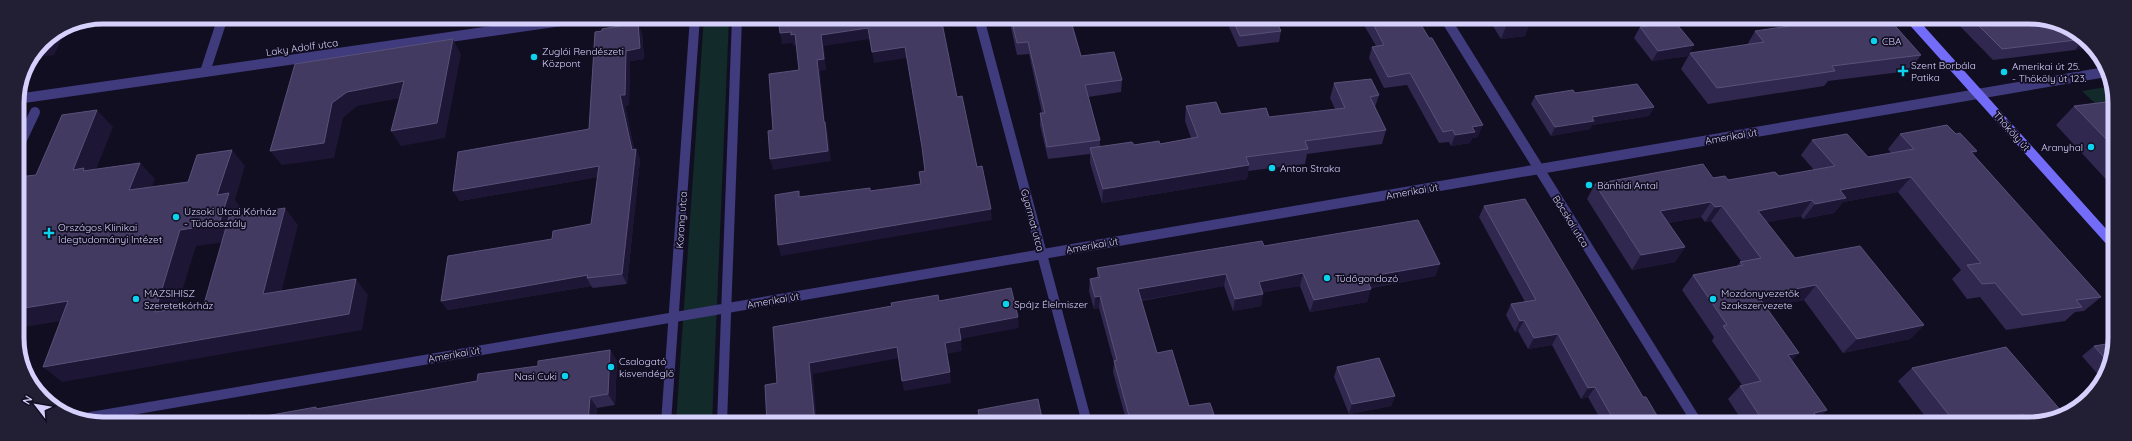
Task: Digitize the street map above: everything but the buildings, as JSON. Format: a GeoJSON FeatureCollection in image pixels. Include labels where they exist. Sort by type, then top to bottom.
{"type":"FeatureCollection","features":[{"type":"Feature","properties":{"kind":"main road","name":"Thököly út"},"geometry":{"type":"LineString","coordinates":[[1915,24],[2108,238]]}},
{"type":"Feature","properties":{"kind":"street"},"geometry":{"type":"LineString","coordinates":[[204,72],[221,24]]}},
{"type":"Feature","properties":{"kind":"street","name":"Laky Adolf utca"},"geometry":{"type":"LineString","coordinates":[[24,98],[540,24]]}},
{"type":"Feature","properties":{"kind":"street","name":"Korong utca"},"geometry":{"type":"LineString","coordinates":[[666,417],[695,24]]}},
{"type":"Feature","properties":{"kind":"street"},"geometry":{"type":"LineString","coordinates":[[722,417],[737,24]]}},
{"type":"Feature","properties":{"kind":"street","name":"Gyarmat utca"},"geometry":{"type":"LineString","coordinates":[[981,24],[1085,417]]}},
{"type":"Feature","properties":{"kind":"street","name":"Bácskai utca"},"geometry":{"type":"LineString","coordinates":[[1449,24],[1694,417]]}},
{"type":"Feature","properties":{"kind":"street","name":"Amerikai út"},"geometry":{"type":"LineString","coordinates":[[95,416],[2102,73]]}},
{"type":"Feature","properties":{"kind":"street"},"geometry":{"type":"LineString","coordinates":[[24,128],[35,112]]}},
{"type":"Feature","properties":{"kind":"green space"},"geometry":{"type":"Polygon","coordinates":[[[704,24],[729,24],[712,417],[676,417],[704,24]]]}},
{"type":"Feature","properties":{"kind":"green space"},"geometry":{"type":"Polygon","coordinates":[[[2106,87],[2108,111],[2104,112],[2082,91],[2106,87]]]}},
{"type":"Feature","properties":{"kind":"place","name":"CBA"},"geometry":{"type":"Point","coordinates":[1874,41]}},
{"type":"Feature","properties":{"kind":"place","name":"Zuglói Rendészeti Központ"},"geometry":{"type":"Point","coordinates":[534,57]}},
{"type":"Feature","properties":{"kind":"place","name":"Szent Borbála Patika"},"geometry":{"type":"Point","coordinates":[1903,71]}},
{"type":"Feature","properties":{"kind":"place","name":"Amerikai út 25. - Thököly út 123."},"geometry":{"type":"Point","coordinates":[2004,72]}},
{"type":"Feature","properties":{"kind":"place","name":"Aranyhal"},"geometry":{"type":"Point","coordinates":[2091,147]}},
{"type":"Feature","properties":{"kind":"place","name":"Anton Straka"},"geometry":{"type":"Point","coordinates":[1272,168]}},
{"type":"Feature","properties":{"kind":"place","name":"Bánhídi Antal"},"geometry":{"type":"Point","coordinates":[1589,185]}},
{"type":"Feature","properties":{"kind":"place","name":"Uzsoki Utcai Kórház - Tüdőosztály"},"geometry":{"type":"Point","coordinates":[176,217]}},
{"type":"Feature","properties":{"kind":"place","name":"Országos Klinikai Idegtudományi Intézet"},"geometry":{"type":"Point","coordinates":[49,233]}},
{"type":"Feature","properties":{"kind":"place","name":"Tüdőgondozó"},"geometry":{"type":"Point","coordinates":[1327,278]}},
{"type":"Feature","properties":{"kind":"place","name":"MAZSIHISZ Szeretetkórház"},"geometry":{"type":"Point","coordinates":[136,299]}},
{"type":"Feature","properties":{"kind":"place","name":"Mozdonyvezetők Szakszervezete"},"geometry":{"type":"Point","coordinates":[1713,299]}},
{"type":"Feature","properties":{"kind":"place","name":"Spájz Élelmiszer"},"geometry":{"type":"Point","coordinates":[1006,304]}},
{"type":"Feature","properties":{"kind":"place","name":"Csalogató kisvendéglő"},"geometry":{"type":"Point","coordinates":[611,367]}},
{"type":"Feature","properties":{"kind":"place","name":"Nasi Cuki"},"geometry":{"type":"Point","coordinates":[565,376]}}]}
